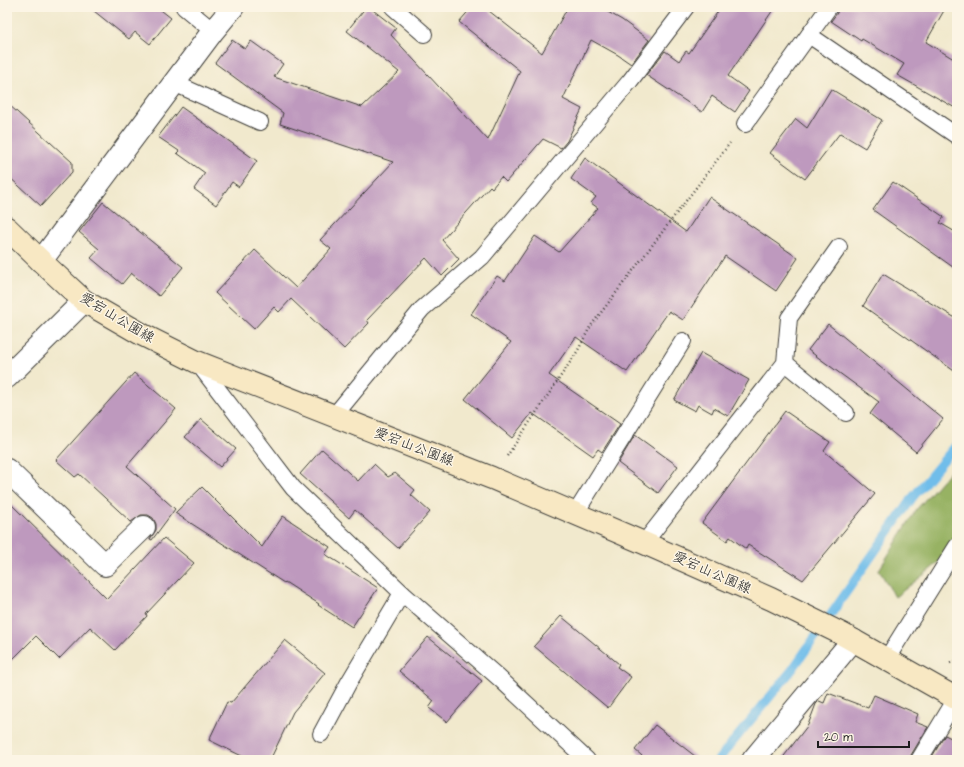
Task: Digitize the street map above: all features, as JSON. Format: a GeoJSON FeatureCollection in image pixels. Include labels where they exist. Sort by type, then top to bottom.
{"type":"FeatureCollection","features":[{"type":"Feature","properties":{"kind":"main road","name":"愛宕山公園線"},"geometry":{"type":"LineString","coordinates":[[7,228],[84,300],[143,335],[198,362],[492,478],[644,542],[810,617],[957,699]]}},
{"type":"Feature","properties":{"kind":"street"},"geometry":{"type":"LineString","coordinates":[[41,261],[213,31],[233,7]]}},
{"type":"Feature","properties":{"kind":"street"},"geometry":{"type":"LineString","coordinates":[[7,377],[84,300]]}},
{"type":"Feature","properties":{"kind":"street"},"geometry":{"type":"LineString","coordinates":[[7,470],[105,565],[144,527]]}},
{"type":"Feature","properties":{"kind":"street"},"geometry":{"type":"LineString","coordinates":[[753,760],[847,637]]}},
{"type":"Feature","properties":{"kind":"lane"},"geometry":{"type":"LineString","coordinates":[[184,7],[213,31]]}},
{"type":"Feature","properties":{"kind":"lane"},"geometry":{"type":"LineString","coordinates":[[393,7],[424,34]]}},
{"type":"Feature","properties":{"kind":"lane"},"geometry":{"type":"LineString","coordinates":[[334,416],[422,309],[482,257],[630,81],[686,7]]}},
{"type":"Feature","properties":{"kind":"lane"},"geometry":{"type":"LineString","coordinates":[[745,124],[829,7]]}},
{"type":"Feature","properties":{"kind":"lane"},"geometry":{"type":"LineString","coordinates":[[809,35],[957,136]]}},
{"type":"Feature","properties":{"kind":"lane"},"geometry":{"type":"LineString","coordinates":[[174,83],[260,122]]}},
{"type":"Feature","properties":{"kind":"lane"},"geometry":{"type":"LineString","coordinates":[[644,542],[785,363],[789,318],[839,247]]}},
{"type":"Feature","properties":{"kind":"lane"},"geometry":{"type":"LineString","coordinates":[[575,514],[683,341]]}},
{"type":"Feature","properties":{"kind":"lane"},"geometry":{"type":"LineString","coordinates":[[198,362],[293,488],[402,594],[499,678],[587,760]]}},
{"type":"Feature","properties":{"kind":"lane"},"geometry":{"type":"LineString","coordinates":[[785,363],[846,413]]}},
{"type":"Feature","properties":{"kind":"lane"},"geometry":{"type":"LineString","coordinates":[[886,660],[957,546]]}},
{"type":"Feature","properties":{"kind":"lane"},"geometry":{"type":"LineString","coordinates":[[321,734],[349,682],[402,594]]}},
{"type":"Feature","properties":{"kind":"lane"},"geometry":{"type":"LineString","coordinates":[[919,760],[957,699]]}},
{"type":"Feature","properties":{"kind":"path"},"geometry":{"type":"LineString","coordinates":[[492,478],[577,352],[590,327],[745,124]]}},
{"type":"Feature","properties":{"kind":"green space"},"geometry":{"type":"Polygon","coordinates":[[[957,463],[957,547],[895,597],[879,570],[916,510],[957,463]]]}},
{"type":"Feature","properties":{"kind":"building"},"geometry":{"type":"Polygon","coordinates":[[[89,7],[157,7],[171,18],[150,44],[135,32],[129,39],[89,7]]]}},
{"type":"Feature","properties":{"kind":"building"},"geometry":{"type":"Polygon","coordinates":[[[366,7],[369,7],[396,28],[391,35],[488,140],[520,71],[459,22],[472,7],[484,7],[542,53],[568,7],[599,7],[622,20],[649,40],[631,64],[591,40],[563,99],[582,109],[567,141],[561,148],[543,139],[506,182],[501,177],[492,188],[490,186],[442,240],[459,259],[442,276],[426,258],[367,320],[369,323],[344,349],[291,299],[279,312],[274,307],[254,329],[215,293],[255,250],[296,288],[331,249],[320,240],[393,162],[280,124],[283,113],[215,63],[232,40],[245,49],[251,41],[283,64],[274,77],[362,107],[399,72],[347,31],[366,7]]]}},
{"type":"Feature","properties":{"kind":"building"},"geometry":{"type":"Polygon","coordinates":[[[721,7],[775,7],[728,76],[749,91],[735,112],[712,96],[702,112],[646,75],[665,51],[679,61],[686,51],[689,53],[721,7]]]}},
{"type":"Feature","properties":{"kind":"building"},"geometry":{"type":"Polygon","coordinates":[[[838,7],[946,7],[926,42],[957,61],[957,109],[897,75],[904,64],[862,39],[861,41],[831,21],[837,13],[838,7]]]}},
{"type":"Feature","properties":{"kind":"building"},"geometry":{"type":"Polygon","coordinates":[[[831,89],[882,120],[865,148],[840,133],[805,179],[770,153],[796,119],[807,128],[831,89]]]}},
{"type":"Feature","properties":{"kind":"building"},"geometry":{"type":"Polygon","coordinates":[[[7,103],[72,162],[72,172],[41,206],[7,175],[7,103]]]}},
{"type":"Feature","properties":{"kind":"building"},"geometry":{"type":"Polygon","coordinates":[[[181,107],[257,161],[239,187],[232,182],[216,205],[194,189],[205,173],[177,153],[179,151],[158,137],[181,107]]]}},
{"type":"Feature","properties":{"kind":"building"},"geometry":{"type":"Polygon","coordinates":[[[585,158],[686,232],[709,197],[798,258],[776,291],[725,256],[683,320],[669,311],[627,372],[576,337],[549,375],[620,424],[602,452],[598,449],[593,456],[532,413],[512,438],[465,399],[511,342],[471,314],[497,276],[505,281],[535,236],[559,252],[598,208],[591,203],[596,197],[571,179],[585,158]]]}},
{"type":"Feature","properties":{"kind":"building"},"geometry":{"type":"Polygon","coordinates":[[[893,182],[944,217],[940,223],[957,233],[957,270],[873,210],[893,182]]]}},
{"type":"Feature","properties":{"kind":"building"},"geometry":{"type":"Polygon","coordinates":[[[103,202],[183,267],[159,296],[131,273],[122,284],[91,258],[99,249],[79,232],[103,202]]]}},
{"type":"Feature","properties":{"kind":"building"},"geometry":{"type":"Polygon","coordinates":[[[883,274],[957,319],[957,373],[863,306],[883,274]]]}},
{"type":"Feature","properties":{"kind":"building"},"geometry":{"type":"Polygon","coordinates":[[[828,324],[943,419],[916,452],[870,414],[879,402],[808,350],[828,324]]]}},
{"type":"Feature","properties":{"kind":"building"},"geometry":{"type":"Polygon","coordinates":[[[701,353],[749,380],[728,416],[714,408],[712,413],[698,405],[695,411],[674,400],[701,353]]]}},
{"type":"Feature","properties":{"kind":"building"},"geometry":{"type":"Polygon","coordinates":[[[134,373],[176,409],[127,466],[175,509],[152,540],[150,539],[156,530],[156,524],[153,518],[148,515],[141,515],[131,522],[79,474],[75,477],[56,460],[134,373]]]}},
{"type":"Feature","properties":{"kind":"building"},"geometry":{"type":"Polygon","coordinates":[[[785,411],[830,442],[824,451],[875,494],[803,580],[748,545],[746,549],[730,537],[727,541],[702,523],[785,411]]]}},
{"type":"Feature","properties":{"kind":"building"},"geometry":{"type":"Polygon","coordinates":[[[201,419],[236,449],[220,467],[185,437],[201,419]]]}},
{"type":"Feature","properties":{"kind":"building"},"geometry":{"type":"Polygon","coordinates":[[[635,435],[678,466],[658,493],[618,463],[635,435]]]}},
{"type":"Feature","properties":{"kind":"building"},"geometry":{"type":"Polygon","coordinates":[[[322,449],[358,481],[374,464],[388,477],[395,473],[415,490],[411,495],[430,512],[398,548],[355,510],[349,518],[300,474],[322,449]]]}},
{"type":"Feature","properties":{"kind":"building"},"geometry":{"type":"Polygon","coordinates":[[[202,487],[262,547],[283,516],[330,547],[325,554],[378,588],[352,627],[285,582],[284,583],[175,513],[202,487]]]}},
{"type":"Feature","properties":{"kind":"building"},"geometry":{"type":"Polygon","coordinates":[[[7,500],[107,599],[164,538],[194,563],[146,614],[147,616],[115,650],[90,627],[59,659],[36,636],[7,665],[7,500]]]}},
{"type":"Feature","properties":{"kind":"building"},"geometry":{"type":"Polygon","coordinates":[[[561,616],[619,664],[617,667],[631,677],[608,708],[534,646],[561,616]]]}},
{"type":"Feature","properties":{"kind":"building"},"geometry":{"type":"Polygon","coordinates":[[[428,637],[482,681],[447,722],[429,708],[434,701],[399,671],[428,637]]]}},
{"type":"Feature","properties":{"kind":"building"},"geometry":{"type":"Polygon","coordinates":[[[285,640],[325,673],[293,712],[270,760],[250,760],[209,740],[227,702],[231,703],[285,640]]]}},
{"type":"Feature","properties":{"kind":"building"},"geometry":{"type":"Polygon","coordinates":[[[828,693],[868,708],[874,695],[918,714],[915,722],[928,727],[911,755],[910,760],[781,760],[808,725],[816,704],[819,701],[824,703],[828,693]]]}},
{"type":"Feature","properties":{"kind":"building"},"geometry":{"type":"Polygon","coordinates":[[[655,725],[700,760],[647,760],[635,750],[655,725]]]}},
{"type":"Feature","properties":{"kind":"building"},"geometry":{"type":"Polygon","coordinates":[[[945,735],[957,741],[957,760],[930,760],[945,735]]]}},
{"type":"Feature","properties":{"kind":"waterway"},"geometry":{"type":"LineString","coordinates":[[718,760],[792,670],[913,497],[957,444]]}}]}
